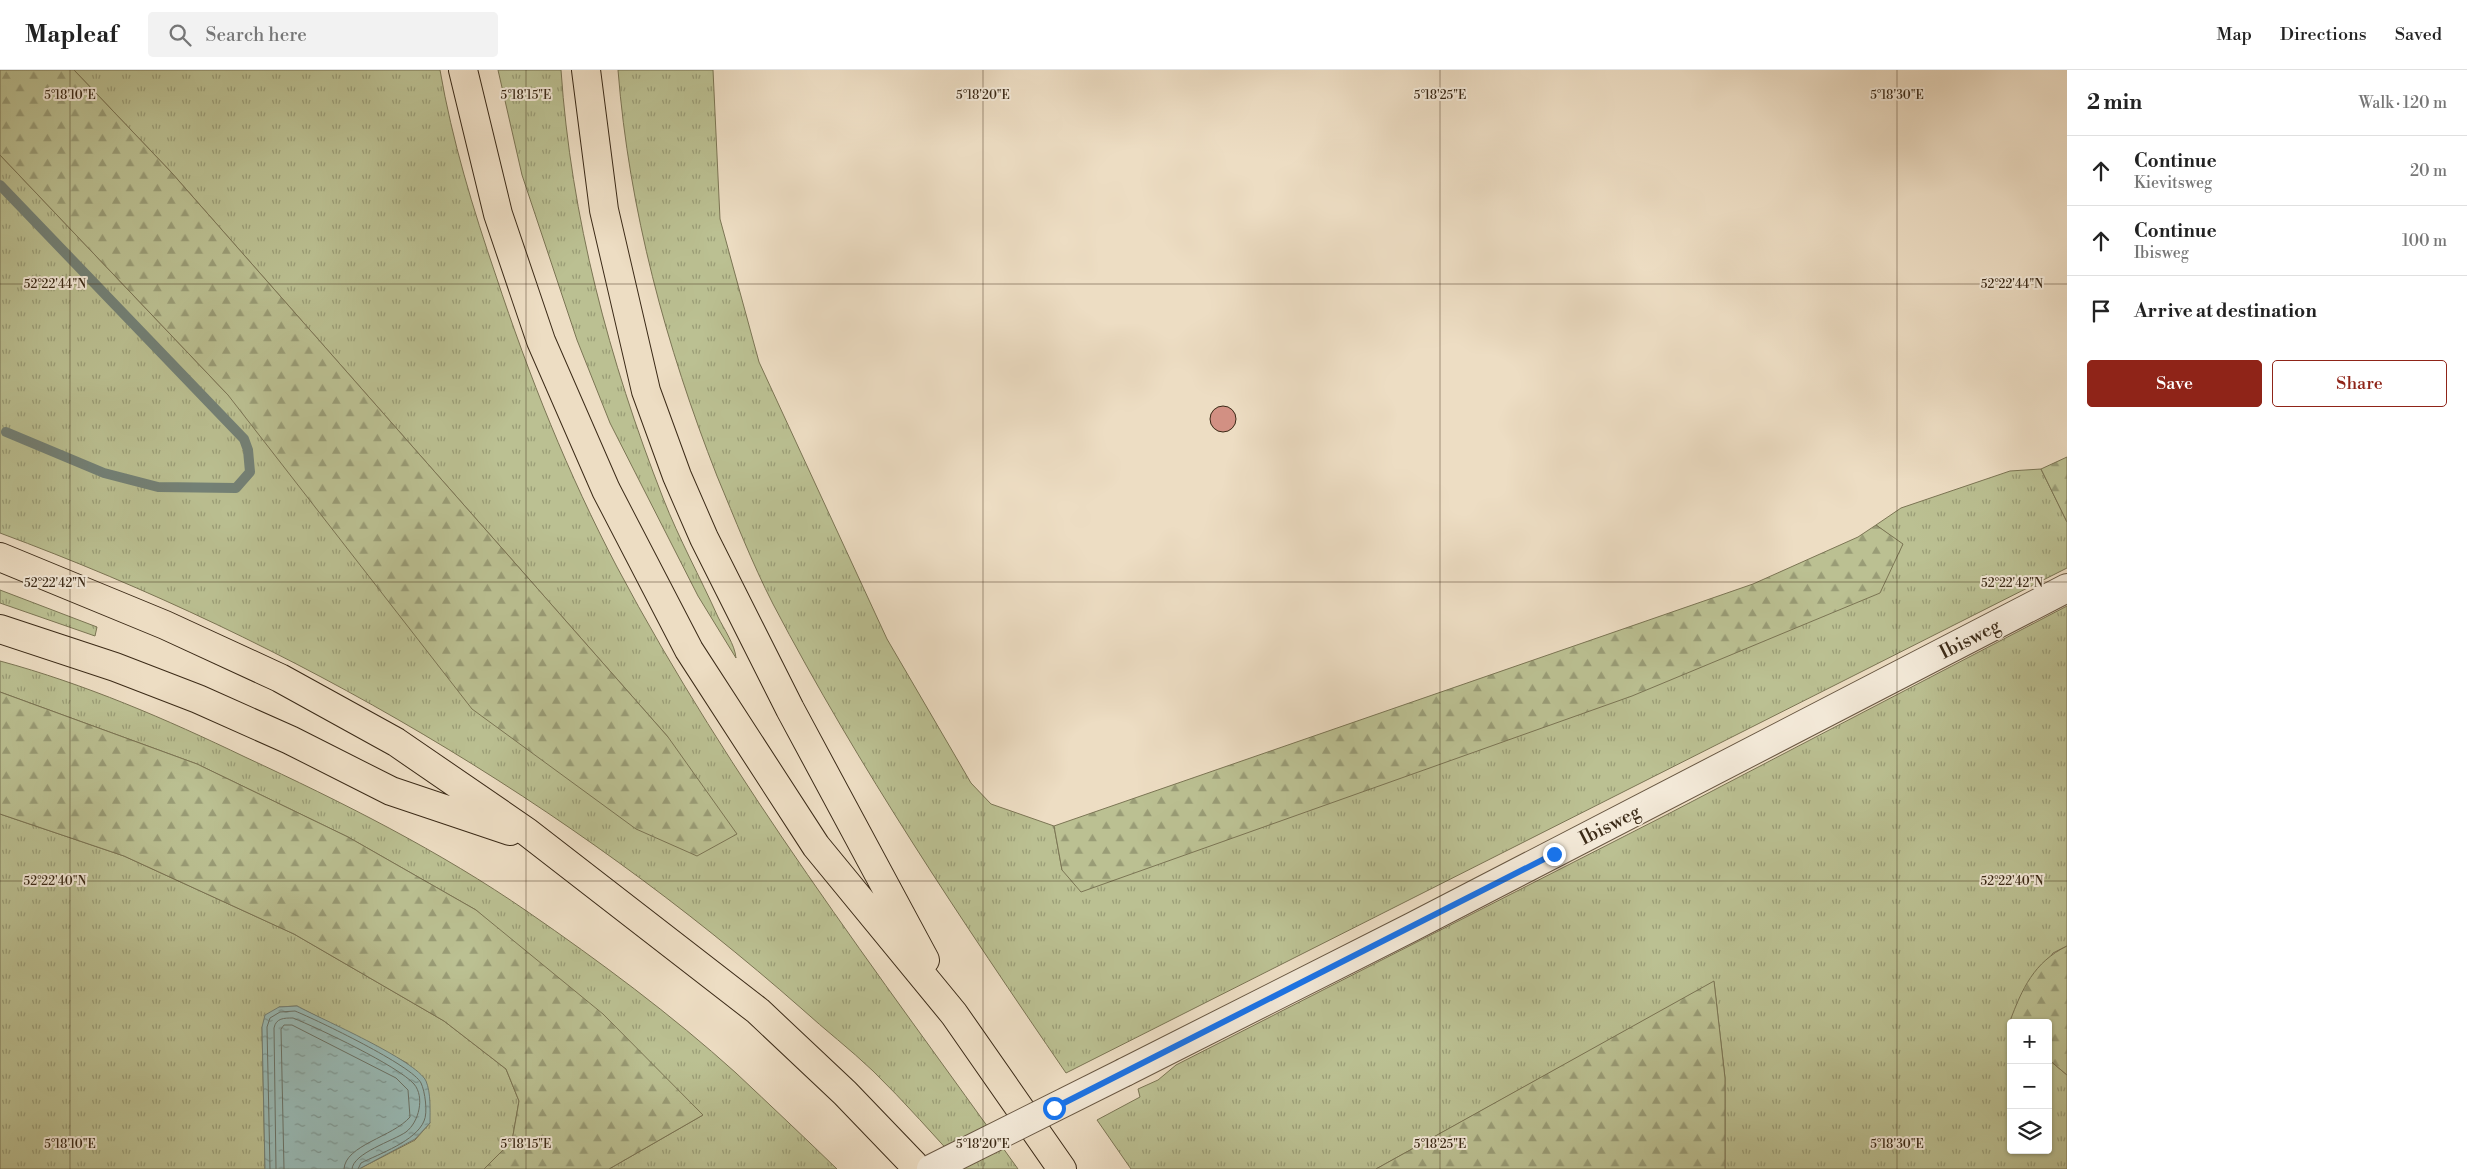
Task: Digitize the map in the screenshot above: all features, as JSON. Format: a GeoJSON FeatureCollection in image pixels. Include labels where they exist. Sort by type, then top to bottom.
{"type":"FeatureCollection","features":[{"type":"Feature","properties":{"kind":"highway"},"geometry":{"type":"LineString","coordinates":[[463,70],[498,214],[541,341],[594,464],[643,566],[689,650],[816,846],[954,1014],[1062,1169]]}},
{"type":"Feature","properties":{"kind":"highway"},"geometry":{"type":"LineString","coordinates":[[586,70],[607,219],[646,391],[678,476],[704,538],[786,701],[954,1014]]}},
{"type":"Feature","properties":{"kind":"highway"},"geometry":{"type":"LineString","coordinates":[[0,557],[165,625],[280,678],[396,742],[540,842],[758,1011],[845,1093],[918,1169]]}},
{"type":"Feature","properties":{"kind":"highway"},"geometry":{"type":"LineString","coordinates":[[0,628],[115,667],[198,699],[290,740],[391,791],[540,842]]}},
{"type":"Feature","properties":{"kind":"street","name":"Ibisweg"},"geometry":{"type":"LineString","coordinates":[[931,1169],[1421,923],[2067,588]]}},
{"type":"Feature","properties":{"kind":"green space"},"geometry":{"type":"Polygon","coordinates":[[[0,70],[74,70],[171,172],[668,737],[737,834],[697,856],[636,829],[472,709],[228,395],[0,155],[0,70]]]}},
{"type":"Feature","properties":{"kind":"green space"},"geometry":{"type":"Polygon","coordinates":[[[74,70],[440,70],[464,174],[509,313],[550,424],[582,496],[617,567],[661,646],[757,799],[859,949],[1018,1169],[965,1169],[873,1071],[712,934],[619,863],[522,796],[423,734],[321,677],[216,624],[109,576],[0,533],[0,155],[228,395],[668,737],[171,172],[74,70]]]}},
{"type":"Feature","properties":{"kind":"green space"},"geometry":{"type":"Polygon","coordinates":[[[498,70],[561,70],[566,125],[583,234],[610,341],[626,394],[663,498],[731,642],[736,658],[698,596],[610,423],[577,340],[522,175],[498,70]]]}},
{"type":"Feature","properties":{"kind":"green space"},"geometry":{"type":"Polygon","coordinates":[[[618,70],[713,70],[720,219],[759,362],[887,639],[971,783],[991,804],[1054,826],[1062,870],[1903,545],[1876,525],[1901,508],[2010,471],[2041,469],[2067,522],[2067,568],[1066,1073],[988,959],[876,784],[806,665],[773,604],[751,557],[699,427],[666,327],[652,277],[631,174],[618,70]]]}},
{"type":"Feature","properties":{"kind":"green space"},"geometry":{"type":"Polygon","coordinates":[[[2067,457],[2067,522],[2041,469],[2067,457]]]}},
{"type":"Feature","properties":{"kind":"green space"},"geometry":{"type":"Polygon","coordinates":[[[1876,525],[1903,544],[1880,593],[1632,696],[1081,892],[1062,870],[1054,826],[1753,584],[1858,537],[1876,525]]]}},
{"type":"Feature","properties":{"kind":"green space"},"geometry":{"type":"Polygon","coordinates":[[[0,590],[97,627],[95,636],[0,603],[0,590]]]}},
{"type":"Feature","properties":{"kind":"green space"},"geometry":{"type":"Polygon","coordinates":[[[2067,606],[2067,946],[2053,953],[2011,1019],[2007,1019],[2007,1154],[2052,1154],[2052,1062],[2067,1075],[2067,1169],[1725,1169],[1725,1078],[1714,982],[1376,1169],[1131,1169],[1097,1120],[1140,1097],[1138,1089],[1158,1080],[1176,1065],[1670,813],[2067,606]]]}},
{"type":"Feature","properties":{"kind":"green space"},"geometry":{"type":"Polygon","coordinates":[[[0,661],[94,691],[185,729],[354,810],[460,868],[555,931],[661,1009],[712,1051],[837,1169],[609,1169],[703,1115],[476,910],[348,837],[197,764],[0,692],[0,661]]]}},
{"type":"Feature","properties":{"kind":"green space"},"geometry":{"type":"Polygon","coordinates":[[[0,692],[197,764],[348,837],[476,910],[603,1014],[703,1115],[609,1169],[484,1169],[512,1141],[519,1101],[506,1069],[444,1021],[294,934],[124,856],[0,814],[0,692]]]}},
{"type":"Feature","properties":{"kind":"green space"},"geometry":{"type":"Polygon","coordinates":[[[0,814],[124,856],[294,934],[444,1021],[506,1069],[519,1101],[512,1141],[484,1169],[359,1169],[415,1140],[430,1123],[407,1063],[297,1006],[279,1007],[262,1027],[265,1169],[0,1169],[0,814]]]}},
{"type":"Feature","properties":{"kind":"green space"},"geometry":{"type":"Polygon","coordinates":[[[2067,946],[2067,1075],[2052,1062],[2052,1019],[2011,1019],[2019,998],[2031,978],[2046,960],[2067,946]]]}},
{"type":"Feature","properties":{"kind":"green space"},"geometry":{"type":"Polygon","coordinates":[[[1714,981],[1725,1078],[1725,1169],[1376,1169],[1714,981]]]}},
{"type":"Feature","properties":{"kind":"water"},"geometry":{"type":"Polygon","coordinates":[[[297,1006],[387,1051],[419,1072],[428,1086],[430,1123],[415,1139],[359,1169],[265,1169],[262,1027],[265,1015],[279,1007],[297,1006]]]}},
{"type":"Feature","properties":{"kind":"building"},"geometry":{"type":"Polygon","coordinates":[[[1223,406],[1232,410],[1236,419],[1232,428],[1223,432],[1214,428],[1210,419],[1214,410],[1223,406]]]}},
{"type":"Feature","properties":{"kind":"waterway"},"geometry":{"type":"LineString","coordinates":[[0,185],[244,439],[248,450],[250,472],[236,488],[158,487],[104,473],[6,432]]}},
{"type":"Feature","properties":{"kind":"route"},"geometry":{"type":"LineString","coordinates":[[1054,1108],[1554,854]]}}]}
